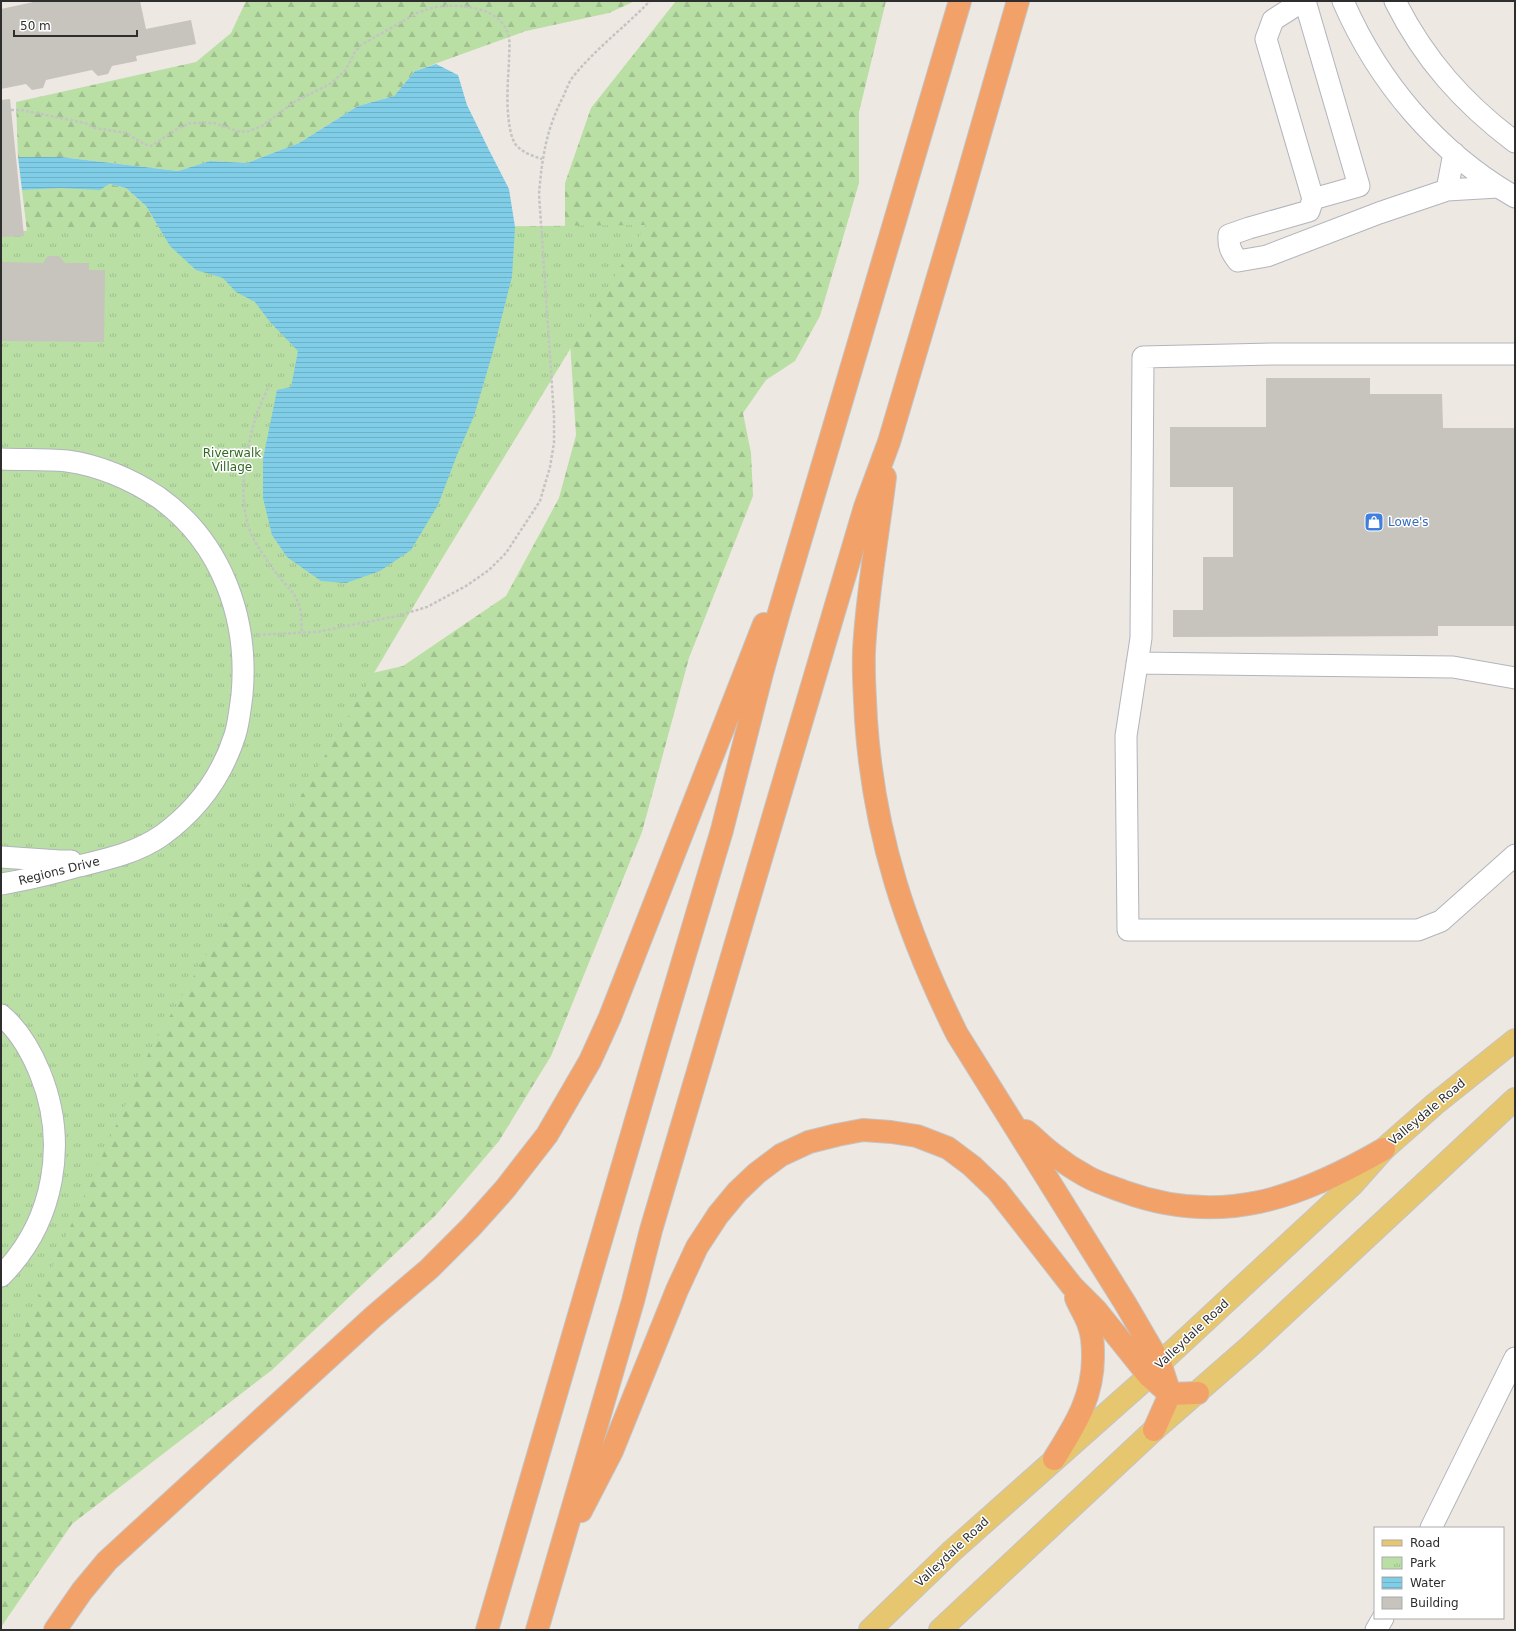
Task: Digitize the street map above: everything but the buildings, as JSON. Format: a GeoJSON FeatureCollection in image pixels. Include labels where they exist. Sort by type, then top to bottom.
{"type":"FeatureCollection","features":[{"type":"Feature","properties":{"kind":"highway"},"geometry":{"type":"LineString","coordinates":[[487,1630],[722,830],[762,673],[960,1]]}},
{"type":"Feature","properties":{"kind":"highway"},"geometry":{"type":"LineString","coordinates":[[537,1630],[633,1301],[651,1230],[863,514],[889,442],[957,214],[1018,1]]}},
{"type":"Feature","properties":{"kind":"highway"},"geometry":{"type":"LineString","coordinates":[[889,442],[880,517],[872,563],[864,650],[864,682],[867,733],[872,778],[878,819],[891,871],[903,909],[934,987],[957,1034],[1013,1121],[1065,1209],[1125,1303],[1154,1370],[1170,1394]]}},
{"type":"Feature","properties":{"kind":"highway"},"geometry":{"type":"LineString","coordinates":[[55,1630],[82,1591],[107,1561],[373,1317],[429,1269],[505,1189],[547,1135],[590,1061],[610,1017],[763,624],[800,544]]}},
{"type":"Feature","properties":{"kind":"highway"},"geometry":{"type":"LineString","coordinates":[[1013,1121],[1053,1155],[1086,1176],[1103,1184],[1156,1202],[1192,1207],[1228,1207],[1256,1203],[1302,1191],[1342,1172],[1384,1149]]}},
{"type":"Feature","properties":{"kind":"highway"},"geometry":{"type":"LineString","coordinates":[[563,1542],[587,1502],[612,1451],[677,1290],[697,1247],[718,1215],[737,1192],[757,1173],[781,1155],[809,1142],[863,1130],[917,1136],[948,1148],[972,1166],[997,1190],[1072,1286],[1154,1370]]}},
{"type":"Feature","properties":{"kind":"highway"},"geometry":{"type":"LineString","coordinates":[[1054,1460],[1074,1428],[1084,1407],[1091,1384],[1093,1346],[1090,1326],[1072,1286]]}},
{"type":"Feature","properties":{"kind":"highway"},"geometry":{"type":"LineString","coordinates":[[1170,1394],[1198,1393]]}},
{"type":"Feature","properties":{"kind":"highway"},"geometry":{"type":"LineString","coordinates":[[1154,1430],[1170,1394]]}},
{"type":"Feature","properties":{"kind":"main road","name":"Valleydale Road"},"geometry":{"type":"LineString","coordinates":[[870,1630],[952,1551],[1154,1370],[1352,1185],[1384,1149],[1435,1104],[1515,1040]]}},
{"type":"Feature","properties":{"kind":"main road"},"geometry":{"type":"LineString","coordinates":[[940,1630],[1154,1430],[1249,1347],[1515,1099]]}},
{"type":"Feature","properties":{"kind":"street"},"geometry":{"type":"LineString","coordinates":[[1313,199],[1359,186],[1304,1],[1273,20],[1266,39],[1313,199],[1309,211],[1229,235],[1228,242],[1230,252],[1238,261],[1267,256],[1379,213],[1447,190],[1506,192]]}},
{"type":"Feature","properties":{"kind":"street"},"geometry":{"type":"LineString","coordinates":[[1343,1],[1360,38],[1381,72],[1404,103],[1431,132],[1454,153],[1469,166],[1506,192]]}},
{"type":"Feature","properties":{"kind":"street"},"geometry":{"type":"LineString","coordinates":[[1395,1],[1419,45],[1437,70],[1462,98],[1492,125],[1515,142]]}},
{"type":"Feature","properties":{"kind":"street"},"geometry":{"type":"LineString","coordinates":[[1447,190],[1454,153]]}},
{"type":"Feature","properties":{"kind":"street"},"geometry":{"type":"LineString","coordinates":[[1515,354],[1273,354],[1143,357],[1141,638],[1126,736],[1128,930],[1418,930],[1441,921],[1515,855]]}},
{"type":"Feature","properties":{"kind":"street","name":"Regions Drive"},"geometry":{"type":"LineString","coordinates":[[1,459],[66,461],[87,465],[129,480],[158,497],[194,530],[220,568],[232,597],[241,636],[243,681],[239,716],[230,748],[218,774],[188,813],[173,827],[145,845],[116,857],[1,884]]}},
{"type":"Feature","properties":{"kind":"street"},"geometry":{"type":"LineString","coordinates":[[1137,663],[1453,667],[1515,678]]}},
{"type":"Feature","properties":{"kind":"street","name":"Regions Drive"},"geometry":{"type":"LineString","coordinates":[[1,857],[60,862],[116,857]]}},
{"type":"Feature","properties":{"kind":"street"},"geometry":{"type":"LineString","coordinates":[[1,1015],[16,1031],[26,1045],[47,1091],[52,1111],[55,1151],[48,1197],[43,1212],[25,1247],[1,1276]]}},
{"type":"Feature","properties":{"kind":"street"},"geometry":{"type":"LineString","coordinates":[[1431,1527],[1515,1358]]}},
{"type":"Feature","properties":{"kind":"street"},"geometry":{"type":"LineString","coordinates":[[1376,1630],[1382,1619]]}},
{"type":"Feature","properties":{"kind":"path"},"geometry":{"type":"LineString","coordinates":[[241,636],[302,633],[353,626],[397,616],[427,607],[466,586],[489,570],[506,553],[540,501],[550,467],[554,443],[554,416],[539,194],[542,159],[546,138],[557,108],[571,80],[609,38],[650,1]]}},
{"type":"Feature","properties":{"kind":"path"},"geometry":{"type":"LineString","coordinates":[[1,110],[21,110],[85,123],[95,128],[126,133],[144,144],[151,146],[177,129],[190,123],[214,123],[233,130],[249,131],[262,126],[294,102],[330,84],[345,71],[355,52],[361,46],[426,9],[446,5],[461,6],[482,9],[500,19],[508,31],[507,111],[510,132],[516,144],[527,153],[542,159]]}},
{"type":"Feature","properties":{"kind":"path"},"geometry":{"type":"LineString","coordinates":[[268,388],[256,419],[247,453],[244,488],[245,509],[249,527],[256,544],[279,577],[295,594],[300,605],[302,633]]}},
{"type":"Feature","properties":{"kind":"green space"},"geometry":{"type":"Polygon","coordinates":[[[246,1],[635,1],[609,13],[526,31],[415,71],[394,96],[358,106],[299,143],[247,163],[210,161],[178,171],[61,157],[18,157],[16,102],[196,62],[231,33],[246,1]]]}},
{"type":"Feature","properties":{"kind":"green space"},"geometry":{"type":"Polygon","coordinates":[[[676,1],[886,1],[859,112],[859,183],[820,316],[795,361],[766,380],[743,413],[751,453],[753,496],[689,658],[642,832],[551,1056],[499,1141],[435,1216],[272,1370],[72,1524],[1,1627],[1,1301],[255,700],[403,666],[506,596],[559,498],[576,435],[565,265],[565,183],[591,108],[676,1]]]}},
{"type":"Feature","properties":{"kind":"green space"},"geometry":{"type":"Polygon","coordinates":[[[109,184],[126,188],[146,206],[170,246],[29,248],[22,190],[109,184]]]}},
{"type":"Feature","properties":{"kind":"green space","name":"Riverwalk Village"},"geometry":{"type":"Polygon","coordinates":[[[646,225],[440,562],[151,1048],[1,1380],[1,231],[646,225]]]}},
{"type":"Feature","properties":{"kind":"water"},"geometry":{"type":"Polygon","coordinates":[[[436,64],[458,75],[467,105],[509,189],[515,227],[512,277],[492,355],[474,416],[438,505],[411,550],[380,571],[346,583],[321,581],[287,557],[272,535],[263,498],[263,459],[277,390],[291,387],[298,351],[270,322],[255,302],[236,292],[223,278],[196,270],[170,246],[146,206],[126,188],[109,184],[100,190],[60,188],[22,190],[18,157],[61,157],[178,171],[210,161],[247,163],[299,143],[358,106],[394,96],[415,71],[436,64]]]}},
{"type":"Feature","properties":{"kind":"place","name":"Lowe's"},"geometry":{"type":"Point","coordinates":[1374,522]}}]}
